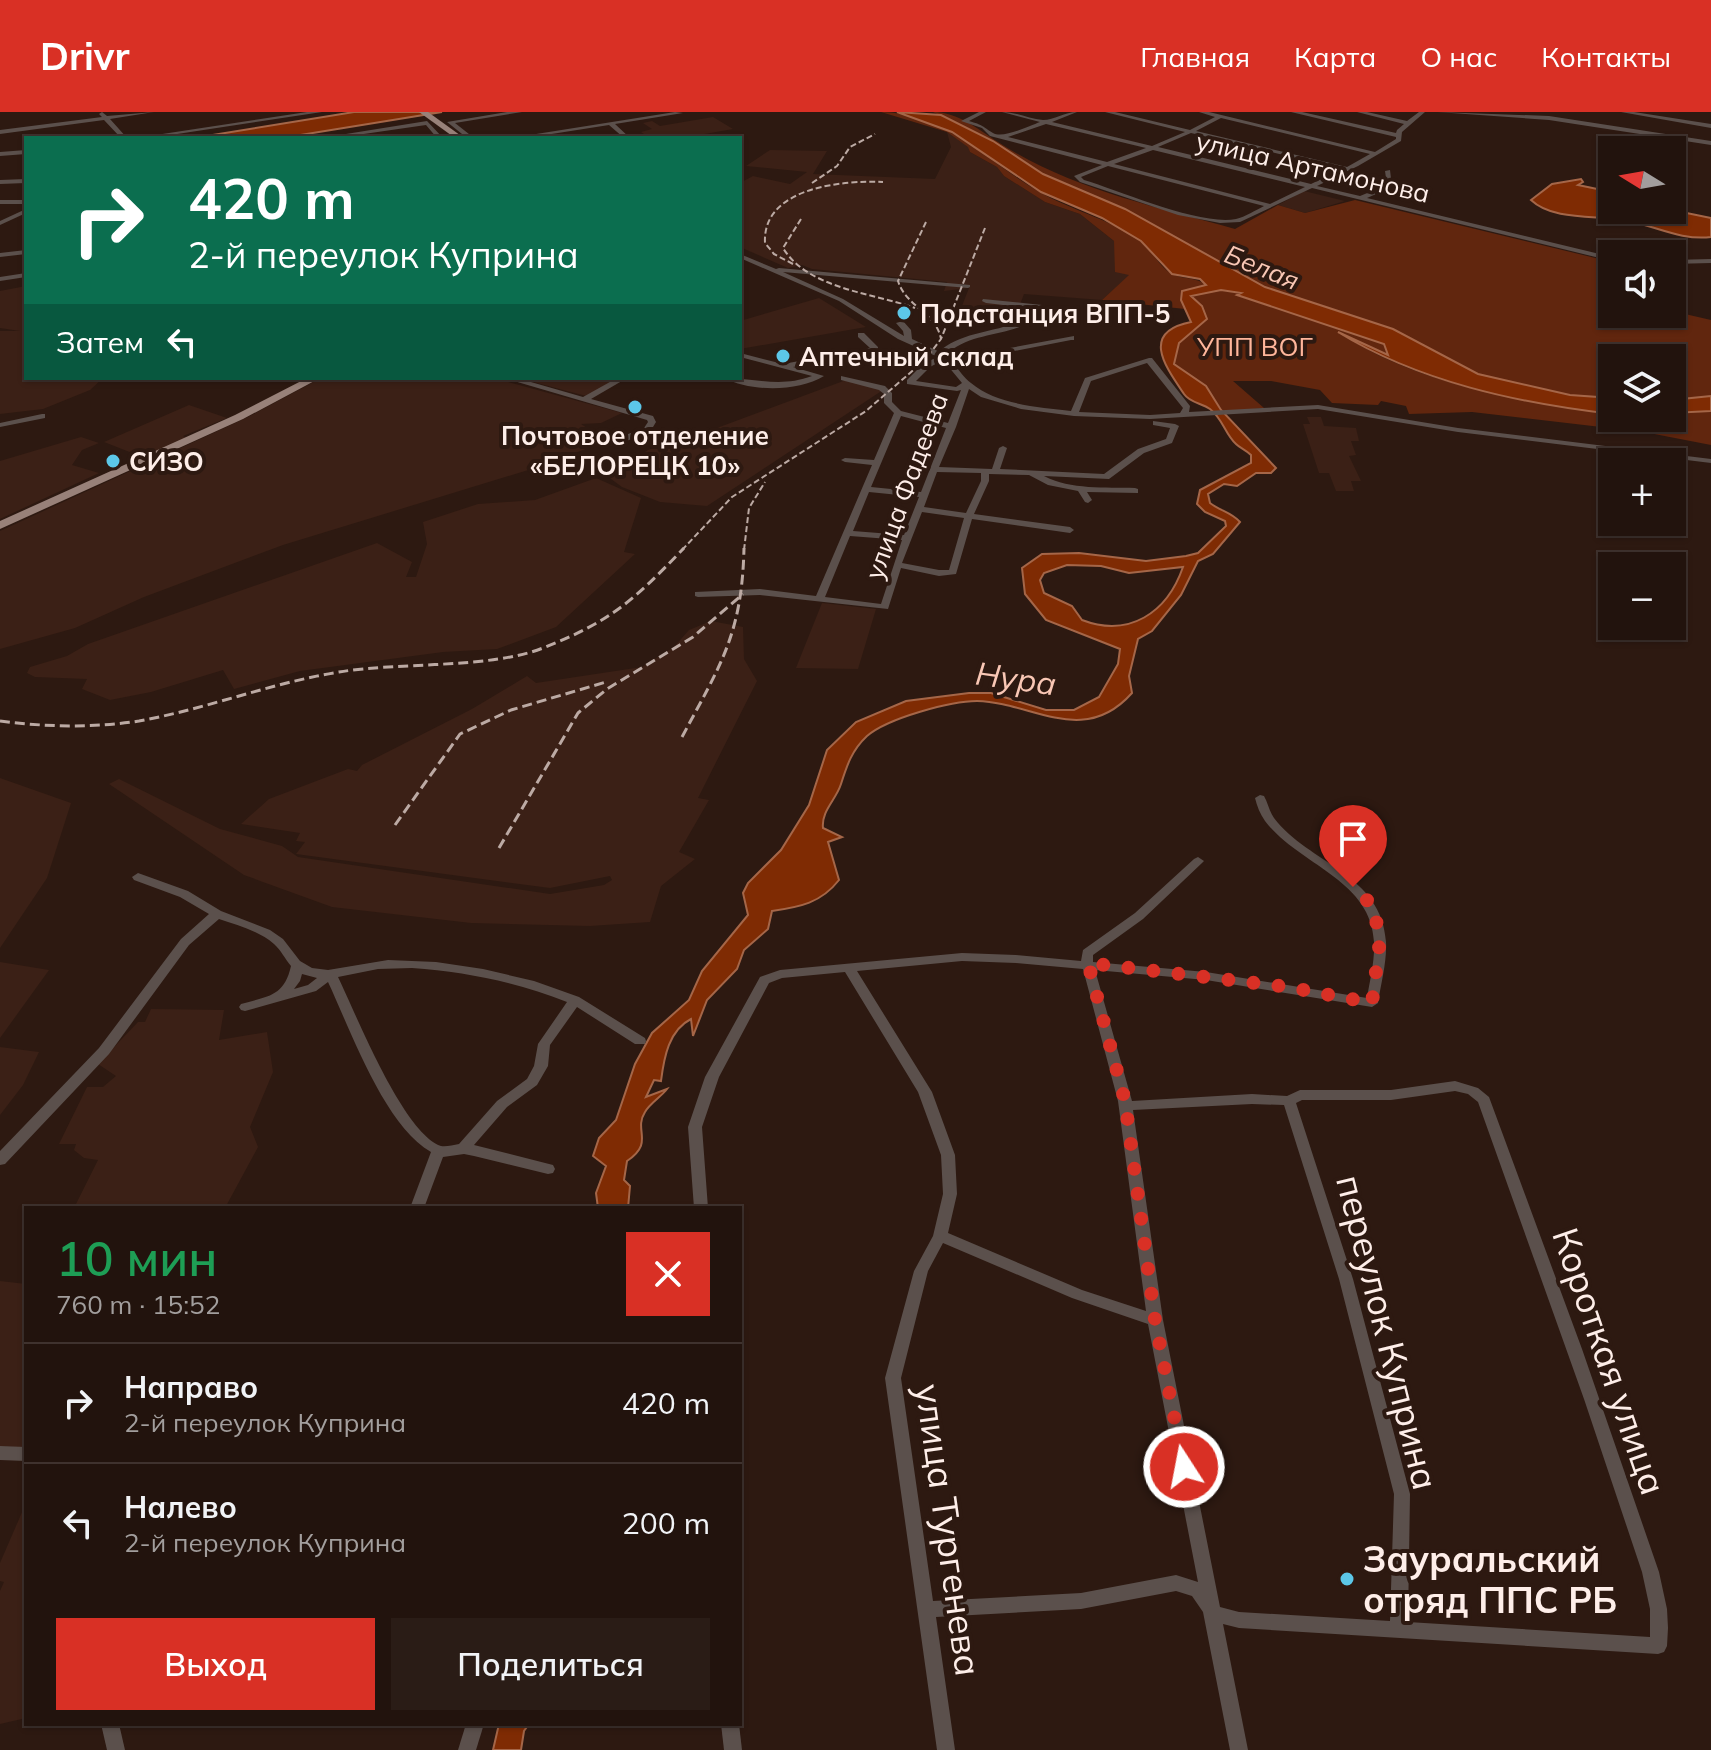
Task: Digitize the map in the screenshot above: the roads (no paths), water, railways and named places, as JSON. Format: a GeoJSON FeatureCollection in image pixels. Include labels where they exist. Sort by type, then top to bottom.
{"type":"FeatureCollection","features":[{"type":"Feature","properties":{"kind":"main road"},"geometry":{"type":"LineString","coordinates":[[423,112],[457,136]]}},
{"type":"Feature","properties":{"kind":"main road"},"geometry":{"type":"LineString","coordinates":[[0,525],[239,417],[311,380]]}},
{"type":"Feature","properties":{"kind":"street"},"geometry":{"type":"LineString","coordinates":[[0,132],[102,115],[151,112]]}},
{"type":"Feature","properties":{"kind":"street"},"geometry":{"type":"LineString","coordinates":[[153,136],[319,112]]}},
{"type":"Feature","properties":{"kind":"street"},"geometry":{"type":"LineString","coordinates":[[468,136],[450,122],[519,112]]}},
{"type":"Feature","properties":{"kind":"street"},"geometry":{"type":"LineString","coordinates":[[983,112],[964,121],[1003,137],[1268,205]]}},
{"type":"Feature","properties":{"kind":"street","name":"улица Артамонова"},"geometry":{"type":"LineString","coordinates":[[1005,112],[1598,256]]}},
{"type":"Feature","properties":{"kind":"street"},"geometry":{"type":"LineString","coordinates":[[1003,137],[1074,112]]}},
{"type":"Feature","properties":{"kind":"street"},"geometry":{"type":"LineString","coordinates":[[1108,112],[1345,168]]}},
{"type":"Feature","properties":{"kind":"street"},"geometry":{"type":"LineString","coordinates":[[1202,112],[1223,114],[1373,153]]}},
{"type":"Feature","properties":{"kind":"street"},"geometry":{"type":"LineString","coordinates":[[1294,112],[1397,135]]}},
{"type":"Feature","properties":{"kind":"street"},"geometry":{"type":"LineString","coordinates":[[1360,112],[1408,123]]}},
{"type":"Feature","properties":{"kind":"street"},"geometry":{"type":"LineString","coordinates":[[1397,135],[1422,112]]}},
{"type":"Feature","properties":{"kind":"street"},"geometry":{"type":"LineString","coordinates":[[1440,112],[1549,118],[1711,143]]}},
{"type":"Feature","properties":{"kind":"street"},"geometry":{"type":"LineString","coordinates":[[1624,112],[1711,126]]}},
{"type":"Feature","properties":{"kind":"street"},"geometry":{"type":"LineString","coordinates":[[528,136],[680,113]]}},
{"type":"Feature","properties":{"kind":"street"},"geometry":{"type":"LineString","coordinates":[[1620,129],[1636,113]]}},
{"type":"Feature","properties":{"kind":"street"},"geometry":{"type":"LineString","coordinates":[[1223,114],[1191,132],[1077,176],[1082,181],[1128,196],[1227,222],[1245,220],[1268,205],[1365,160],[1399,140],[1397,135]]}},
{"type":"Feature","properties":{"kind":"street"},"geometry":{"type":"LineString","coordinates":[[102,115],[122,136]]}},
{"type":"Feature","properties":{"kind":"street"},"geometry":{"type":"LineString","coordinates":[[338,136],[427,123],[438,136]]}},
{"type":"Feature","properties":{"kind":"street"},"geometry":{"type":"LineString","coordinates":[[611,124],[625,136]]}},
{"type":"Feature","properties":{"kind":"street"},"geometry":{"type":"LineString","coordinates":[[0,154],[24,152]]}},
{"type":"Feature","properties":{"kind":"street"},"geometry":{"type":"LineString","coordinates":[[1359,199],[1390,186],[1388,171]]}},
{"type":"Feature","properties":{"kind":"street"},"geometry":{"type":"LineString","coordinates":[[0,182],[24,181]]}},
{"type":"Feature","properties":{"kind":"street"},"geometry":{"type":"LineString","coordinates":[[2,203],[24,202]]}},
{"type":"Feature","properties":{"kind":"street"},"geometry":{"type":"LineString","coordinates":[[2,203],[24,210]]}},
{"type":"Feature","properties":{"kind":"street"},"geometry":{"type":"LineString","coordinates":[[0,223],[24,212]]}},
{"type":"Feature","properties":{"kind":"street"},"geometry":{"type":"LineString","coordinates":[[0,255],[24,252]]}},
{"type":"Feature","properties":{"kind":"street"},"geometry":{"type":"LineString","coordinates":[[742,257],[830,294],[946,359],[967,384],[1001,402],[1074,414],[1150,417],[1318,407],[1458,430],[1711,461]]}},
{"type":"Feature","properties":{"kind":"street"},"geometry":{"type":"LineString","coordinates":[[1686,262],[1711,261]]}},
{"type":"Feature","properties":{"kind":"street"},"geometry":{"type":"LineString","coordinates":[[768,269],[968,286]]}},
{"type":"Feature","properties":{"kind":"street"},"geometry":{"type":"LineString","coordinates":[[0,279],[24,275]]}},
{"type":"Feature","properties":{"kind":"street"},"geometry":{"type":"LineString","coordinates":[[946,359],[945,351],[952,343],[1017,328],[1031,321],[1040,311],[1039,307],[986,301]]}},
{"type":"Feature","properties":{"kind":"street"},"geometry":{"type":"LineString","coordinates":[[900,323],[907,330],[908,340]]}},
{"type":"Feature","properties":{"kind":"street"},"geometry":{"type":"LineString","coordinates":[[782,366],[875,349],[861,335]]}},
{"type":"Feature","properties":{"kind":"street"},"geometry":{"type":"LineString","coordinates":[[967,384],[957,389],[910,382],[927,365],[946,359],[1071,338]]}},
{"type":"Feature","properties":{"kind":"street"},"geometry":{"type":"LineString","coordinates":[[736,380],[762,387],[797,384],[820,376],[742,356]]}},
{"type":"Feature","properties":{"kind":"street"},"geometry":{"type":"LineString","coordinates":[[1074,414],[1088,380],[1149,360],[1187,408],[1183,415]]}},
{"type":"Feature","properties":{"kind":"street"},"geometry":{"type":"LineString","coordinates":[[844,378],[882,388],[888,393],[888,403],[898,413],[952,427]]}},
{"type":"Feature","properties":{"kind":"street"},"geometry":{"type":"LineString","coordinates":[[515,380],[650,418],[652,422],[647,430],[610,444]]}},
{"type":"Feature","properties":{"kind":"street"},"geometry":{"type":"LineString","coordinates":[[585,399],[619,380]]}},
{"type":"Feature","properties":{"kind":"street","name":"улица Фадеева"},"geometry":{"type":"LineString","coordinates":[[698,594],[760,592],[885,607],[897,565],[967,384]]}},
{"type":"Feature","properties":{"kind":"street"},"geometry":{"type":"LineString","coordinates":[[820,597],[898,413]]}},
{"type":"Feature","properties":{"kind":"street"},"geometry":{"type":"LineString","coordinates":[[0,425],[42,416]]}},
{"type":"Feature","properties":{"kind":"street"},"geometry":{"type":"LineString","coordinates":[[934,469],[1106,477],[1141,451],[1169,441],[1175,426],[1154,423],[1150,417]]}},
{"type":"Feature","properties":{"kind":"street"},"geometry":{"type":"LineString","coordinates":[[897,565],[939,573],[953,572],[969,515],[1003,448]]}},
{"type":"Feature","properties":{"kind":"street"},"geometry":{"type":"LineString","coordinates":[[845,460],[877,463]]}},
{"type":"Feature","properties":{"kind":"street"},"geometry":{"type":"LineString","coordinates":[[1031,473],[1051,483],[1081,489],[1135,491]]}},
{"type":"Feature","properties":{"kind":"street"},"geometry":{"type":"LineString","coordinates":[[866,489],[925,495]]}},
{"type":"Feature","properties":{"kind":"street"},"geometry":{"type":"LineString","coordinates":[[1081,489],[1088,500]]}},
{"type":"Feature","properties":{"kind":"street"},"geometry":{"type":"LineString","coordinates":[[920,509],[1070,530]]}},
{"type":"Feature","properties":{"kind":"street"},"geometry":{"type":"LineString","coordinates":[[847,533],[909,538]]}},
{"type":"Feature","properties":{"kind":"street"},"geometry":{"type":"LineString","coordinates":[[701,1206],[695,1127],[712,1077],[764,980],[797,971],[962,957],[1088,963],[1288,987],[1372,1003],[1380,940],[1373,906],[1333,869],[1278,829],[1269,819],[1260,798]]}},
{"type":"Feature","properties":{"kind":"street"},"geometry":{"type":"LineString","coordinates":[[1198,861],[1139,916],[1087,953],[1126,1106],[1155,1320],[1239,1750]]}},
{"type":"Feature","properties":{"kind":"street"},"geometry":{"type":"LineString","coordinates":[[138,877],[184,894],[217,914],[278,941],[297,966],[309,973],[330,974],[385,964],[434,966],[504,976],[575,1000],[640,1041]]}},
{"type":"Feature","properties":{"kind":"street"},"geometry":{"type":"LineString","coordinates":[[0,1160],[104,1051],[185,942],[217,914]]}},
{"type":"Feature","properties":{"kind":"street"},"geometry":{"type":"LineString","coordinates":[[281,996],[294,981],[297,966]]}},
{"type":"Feature","properties":{"kind":"street","name":"улица Тургенева"},"geometry":{"type":"LineString","coordinates":[[849,968],[925,1092],[948,1155],[950,1194],[940,1236],[921,1271],[893,1378],[946,1750]]}},
{"type":"Feature","properties":{"kind":"street"},"geometry":{"type":"LineString","coordinates":[[245,1007],[312,988],[330,974]]}},
{"type":"Feature","properties":{"kind":"street"},"geometry":{"type":"LineString","coordinates":[[330,974],[391,1100],[407,1125],[438,1151],[463,1149],[548,1169]]}},
{"type":"Feature","properties":{"kind":"street"},"geometry":{"type":"LineString","coordinates":[[463,1149],[502,1104],[532,1082],[541,1066],[544,1044],[575,1000]]}},
{"type":"Feature","properties":{"kind":"street","name":"Короткая улица"},"geometry":{"type":"LineString","coordinates":[[1289,1101],[1300,1095],[1391,1095],[1455,1086],[1473,1091],[1484,1100],[1600,1420],[1662,1622],[1658,1646],[1503,1639],[1399,1630]]}},
{"type":"Feature","properties":{"kind":"street"},"geometry":{"type":"LineString","coordinates":[[1126,1106],[1252,1099],[1289,1101]]}},
{"type":"Feature","properties":{"kind":"street","name":"переулок Куприна"},"geometry":{"type":"LineString","coordinates":[[1289,1101],[1346,1279],[1402,1494],[1399,1630]]}},
{"type":"Feature","properties":{"kind":"street"},"geometry":{"type":"LineString","coordinates":[[418,1206],[438,1151]]}},
{"type":"Feature","properties":{"kind":"street"},"geometry":{"type":"LineString","coordinates":[[940,1236],[1077,1294],[1155,1320]]}},
{"type":"Feature","properties":{"kind":"street"},"geometry":{"type":"LineString","coordinates":[[0,1453],[24,1454]]}},
{"type":"Feature","properties":{"kind":"street"},"geometry":{"type":"LineString","coordinates":[[926,1609],[1081,1601],[1176,1583],[1198,1590],[1214,1613],[1239,1620],[1399,1630]]}},
{"type":"Feature","properties":{"kind":"street"},"geometry":{"type":"LineString","coordinates":[[110,1726],[116,1750]]}},
{"type":"Feature","properties":{"kind":"street"},"geometry":{"type":"LineString","coordinates":[[467,1750],[474,1726]]}},
{"type":"Feature","properties":{"kind":"street"},"geometry":{"type":"LineString","coordinates":[[730,1726],[733,1750]]}},
{"type":"Feature","properties":{"kind":"railway"},"geometry":{"type":"LineString","coordinates":[[812,183],[837,166],[850,147],[875,134]]}},
{"type":"Feature","properties":{"kind":"railway"},"geometry":{"type":"LineString","coordinates":[[793,264],[774,254],[765,243],[768,224],[777,210],[808,191],[848,183],[883,182]]}},
{"type":"Feature","properties":{"kind":"railway"},"geometry":{"type":"LineString","coordinates":[[801,219],[783,248],[808,273],[843,288],[915,308]]}},
{"type":"Feature","properties":{"kind":"railway"},"geometry":{"type":"LineString","coordinates":[[926,222],[898,281],[907,297],[933,322],[941,339]]}},
{"type":"Feature","properties":{"kind":"railway"},"geometry":{"type":"LineString","coordinates":[[941,339],[985,228]]}},
{"type":"Feature","properties":{"kind":"railway"},"geometry":{"type":"LineString","coordinates":[[682,550],[732,497],[866,411],[925,360],[941,339]]}},
{"type":"Feature","properties":{"kind":"railway"},"geometry":{"type":"LineString","coordinates":[[744,550],[749,508],[765,482]]}},
{"type":"Feature","properties":{"kind":"railway"},"geometry":{"type":"LineString","coordinates":[[0,721],[70,726],[139,721],[339,672],[521,655],[567,638],[605,618],[651,582],[684,548]]}},
{"type":"Feature","properties":{"kind":"railway"},"geometry":{"type":"LineString","coordinates":[[740,597],[744,548]]}},
{"type":"Feature","properties":{"kind":"railway"},"geometry":{"type":"LineString","coordinates":[[740,597],[743,594]]}},
{"type":"Feature","properties":{"kind":"railway"},"geometry":{"type":"LineString","coordinates":[[499,848],[578,713],[607,689],[693,637],[740,597]]}},
{"type":"Feature","properties":{"kind":"railway"},"geometry":{"type":"LineString","coordinates":[[682,737],[727,647],[740,597]]}},
{"type":"Feature","properties":{"kind":"railway"},"geometry":{"type":"LineString","coordinates":[[395,825],[460,734],[511,710],[606,682]]}},
{"type":"Feature","properties":{"kind":"place","name":"Подстанция ВПП-5"},"geometry":{"type":"Point","coordinates":[904,313]}},
{"type":"Feature","properties":{"kind":"place","name":"Аптечный склад"},"geometry":{"type":"Point","coordinates":[783,356]}},
{"type":"Feature","properties":{"kind":"place","name":"Почтовое отделение «БЕЛОРЕЦК 10»"},"geometry":{"type":"Point","coordinates":[635,407]}},
{"type":"Feature","properties":{"kind":"place","name":"СИЗО"},"geometry":{"type":"Point","coordinates":[113,461]}},
{"type":"Feature","properties":{"kind":"place","name":"Зауральский отряд ППС РБ"},"geometry":{"type":"Point","coordinates":[1347,1579]}},
{"type":"Feature","properties":{"kind":"water label","name":"Белая"},"geometry":{"type":"Point","coordinates":[1262,267]}},
{"type":"Feature","properties":{"kind":"water label","name":"Нура"},"geometry":{"type":"Point","coordinates":[1016,678]}},
{"type":"Feature","properties":{"kind":"park label","name":"УПП ВОГ"},"geometry":{"type":"Point","coordinates":[1255,346]}}]}
